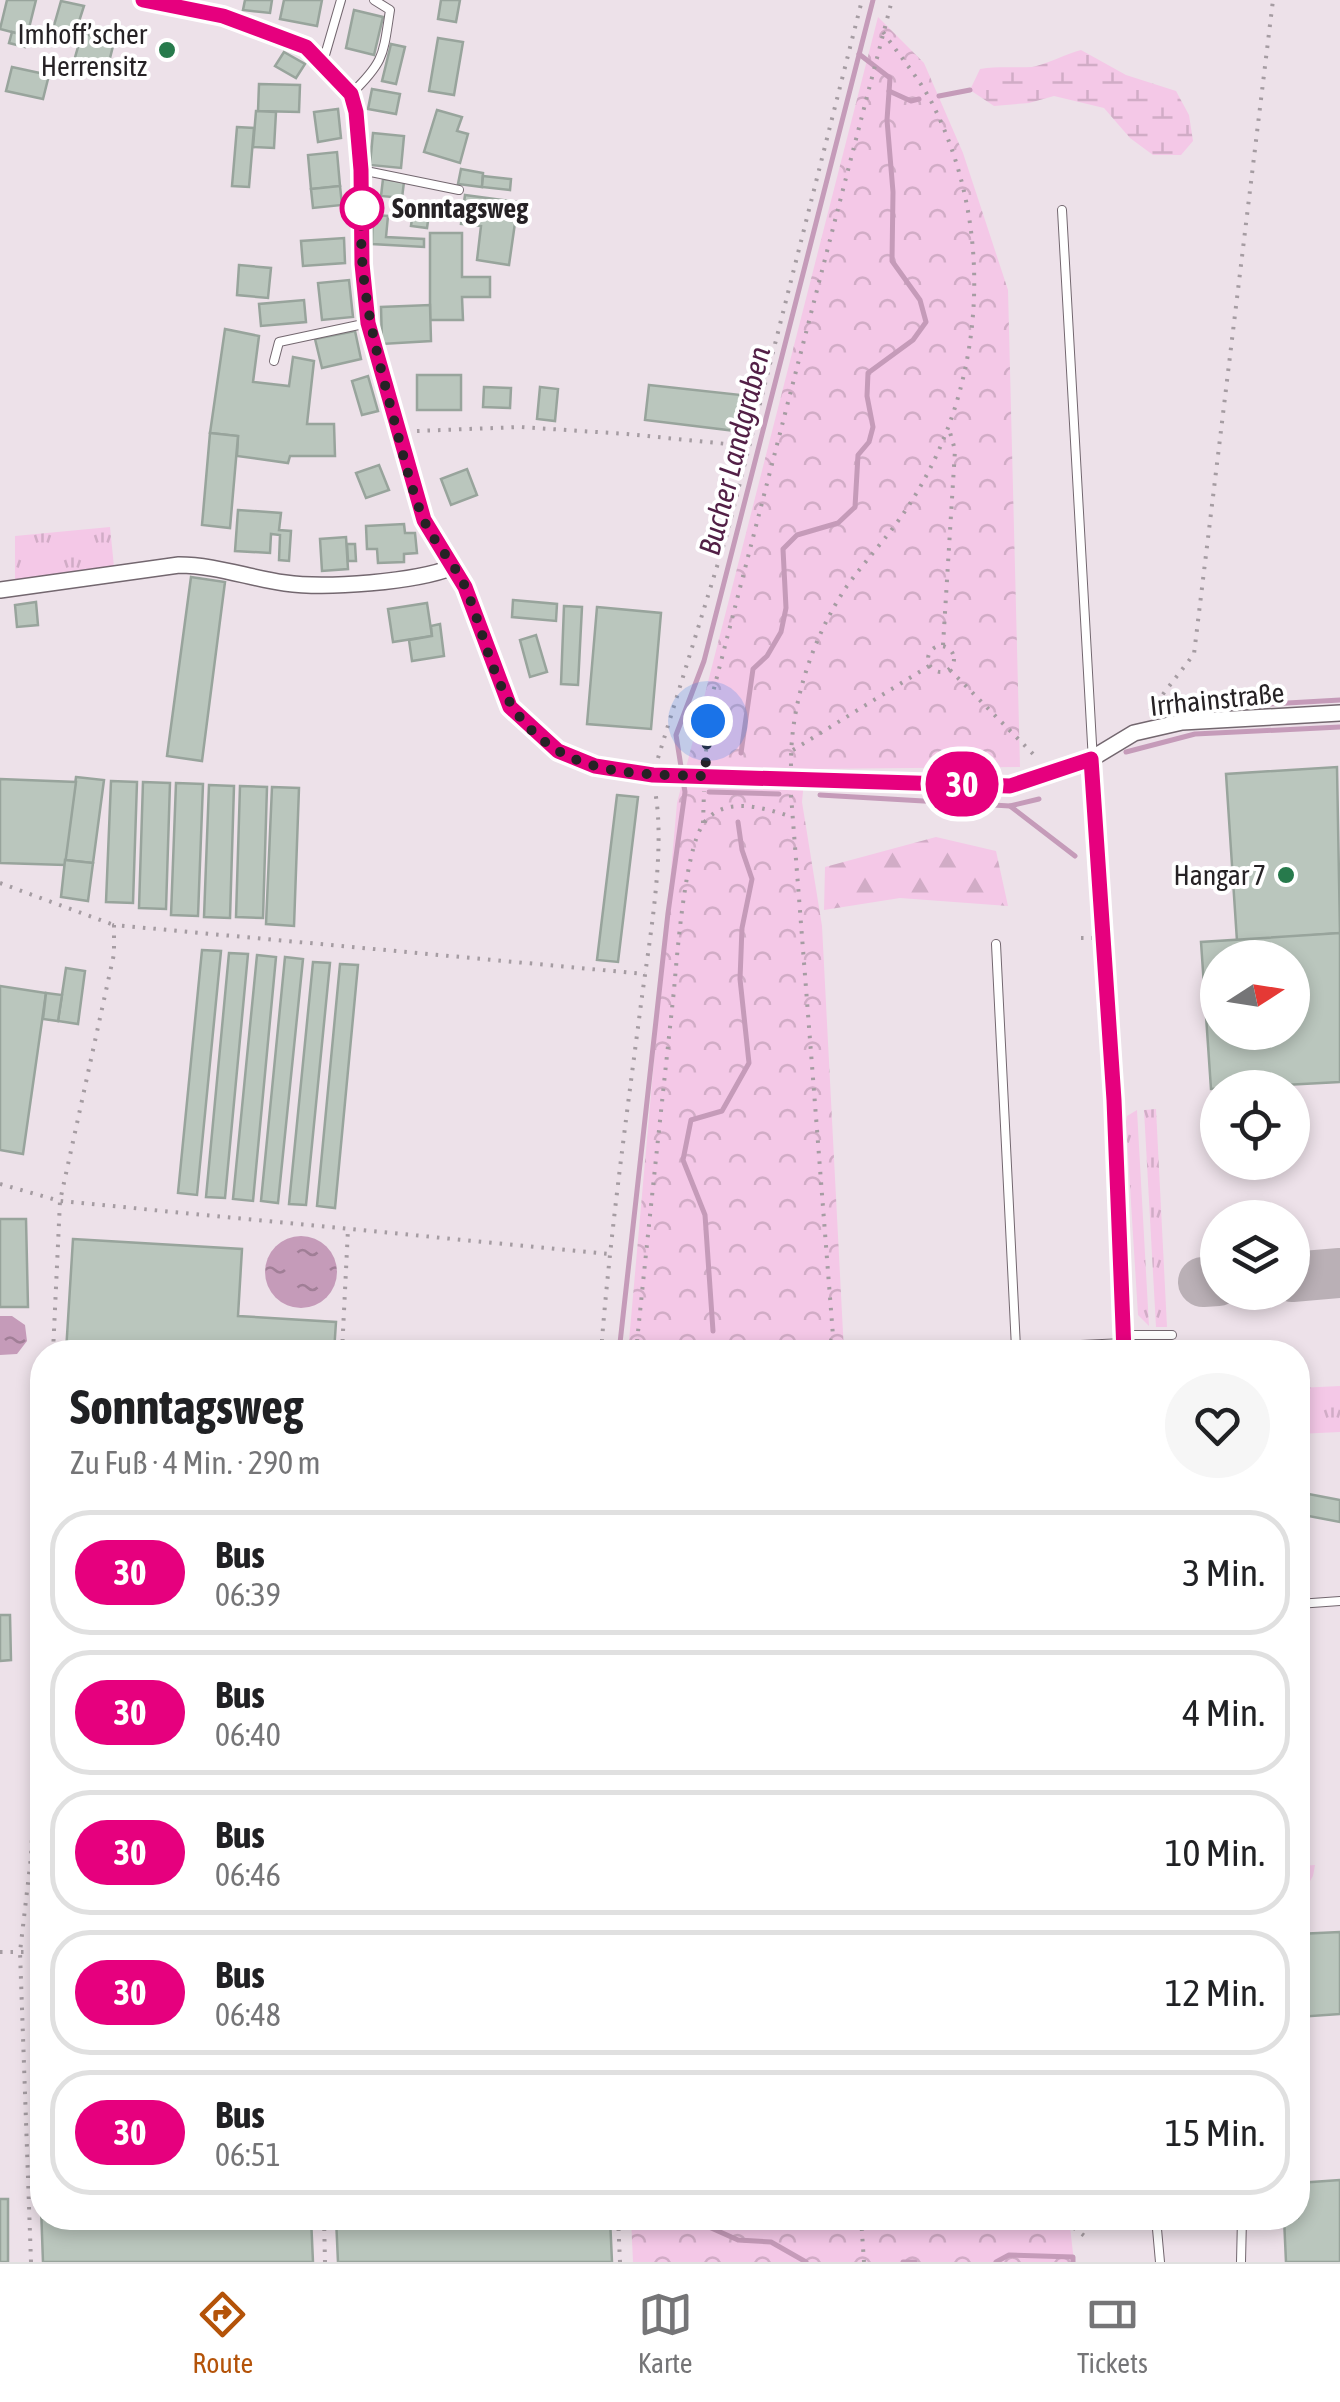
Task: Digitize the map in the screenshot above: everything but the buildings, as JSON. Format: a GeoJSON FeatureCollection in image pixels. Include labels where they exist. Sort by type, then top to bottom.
{"type":"FeatureCollection","features":[{"type":"Feature","properties":{"kind":"street"},"geometry":{"type":"LineString","coordinates":[[143,0],[223,16],[306,47],[351,94]]}},
{"type":"Feature","properties":{"kind":"street","name":"Irrhainstraße"},"geometry":{"type":"LineString","coordinates":[[351,94],[361,170],[362,264],[368,323],[424,520],[465,587],[510,707],[558,751],[595,766],[660,775],[1010,786],[1091,759],[1134,733],[1182,722],[1340,713]]}},
{"type":"Feature","properties":{"kind":"street"},"geometry":{"type":"LineString","coordinates":[[0,590],[179,566],[200,565],[287,584],[333,585],[437,574],[454,567]]}},
{"type":"Feature","properties":{"kind":"lane"},"geometry":{"type":"LineString","coordinates":[[323,62],[340,0]]}},
{"type":"Feature","properties":{"kind":"lane"},"geometry":{"type":"LineString","coordinates":[[351,94],[378,68],[383,56],[390,10],[374,0]]}},
{"type":"Feature","properties":{"kind":"lane"},"geometry":{"type":"LineString","coordinates":[[361,170],[459,190]]}},
{"type":"Feature","properties":{"kind":"lane"},"geometry":{"type":"LineString","coordinates":[[1062,210],[1091,759],[1114,1100],[1124,1340]]}},
{"type":"Feature","properties":{"kind":"lane"},"geometry":{"type":"LineString","coordinates":[[274,361],[279,342],[368,323]]}},
{"type":"Feature","properties":{"kind":"lane"},"geometry":{"type":"LineString","coordinates":[[996,944],[1016,1340]]}},
{"type":"Feature","properties":{"kind":"lane"},"geometry":{"type":"LineString","coordinates":[[1142,1340],[1172,1335]]}},
{"type":"Feature","properties":{"kind":"lane"},"geometry":{"type":"LineString","coordinates":[[1310,1603],[1340,1601]]}},
{"type":"Feature","properties":{"kind":"lane"},"geometry":{"type":"LineString","coordinates":[[1157,2230],[1160,2262]]}},
{"type":"Feature","properties":{"kind":"lane"},"geometry":{"type":"LineString","coordinates":[[1241,2262],[1242,2230]]}},
{"type":"Feature","properties":{"kind":"path"},"geometry":{"type":"LineString","coordinates":[[603,1340],[609,1254],[645,974],[660,820],[660,775],[727,534],[862,0]]}},
{"type":"Feature","properties":{"kind":"path"},"geometry":{"type":"LineString","coordinates":[[637,1340],[679,934],[696,841],[703,823],[698,776],[711,700],[892,0]]}},
{"type":"Feature","properties":{"kind":"path"},"geometry":{"type":"LineString","coordinates":[[1134,733],[1194,654],[1272,0]]}},
{"type":"Feature","properties":{"kind":"path"},"geometry":{"type":"LineString","coordinates":[[830,1340],[790,751],[803,681],[821,635],[845,589],[904,514],[949,430],[962,386],[976,290],[966,194],[952,150],[930,99],[883,32]]}},
{"type":"Feature","properties":{"kind":"path"},"geometry":{"type":"LineString","coordinates":[[398,434],[431,428],[520,428],[749,446]]}},
{"type":"Feature","properties":{"kind":"path"},"geometry":{"type":"LineString","coordinates":[[943,645],[955,450],[949,430]]}},
{"type":"Feature","properties":{"kind":"path"},"geometry":{"type":"LineString","coordinates":[[943,645],[952,650],[955,661],[950,670],[938,673],[929,666],[928,656],[933,648],[943,645]]}},
{"type":"Feature","properties":{"kind":"path"},"geometry":{"type":"LineString","coordinates":[[790,751],[929,666]]}},
{"type":"Feature","properties":{"kind":"path"},"geometry":{"type":"LineString","coordinates":[[950,670],[1052,772]]}},
{"type":"Feature","properties":{"kind":"path"},"geometry":{"type":"LineString","coordinates":[[703,823],[724,809],[744,806],[793,818]]}},
{"type":"Feature","properties":{"kind":"path"},"geometry":{"type":"LineString","coordinates":[[0,883],[114,925],[645,974]]}},
{"type":"Feature","properties":{"kind":"path"},"geometry":{"type":"LineString","coordinates":[[54,1340],[60,1201],[114,954],[114,925]]}},
{"type":"Feature","properties":{"kind":"path"},"geometry":{"type":"LineString","coordinates":[[0,1184],[60,1201],[609,1254]]}},
{"type":"Feature","properties":{"kind":"path"},"geometry":{"type":"LineString","coordinates":[[343,1340],[348,1229]]}},
{"type":"Feature","properties":{"kind":"path"},"geometry":{"type":"LineString","coordinates":[[30,1866],[20,1952],[31,2262]]}},
{"type":"Feature","properties":{"kind":"path"},"geometry":{"type":"LineString","coordinates":[[0,1952],[30,1952]]}},
{"type":"Feature","properties":{"kind":"path"},"geometry":{"type":"LineString","coordinates":[[325,2230],[326,2262]]}},
{"type":"Feature","properties":{"kind":"path"},"geometry":{"type":"LineString","coordinates":[[619,2230],[620,2262]]}},
{"type":"Feature","properties":{"kind":"path"},"geometry":{"type":"LineString","coordinates":[[861,2230],[864,2262]]}},
{"type":"Feature","properties":{"kind":"path"},"geometry":{"type":"LineString","coordinates":[[1078,2230],[1090,2240]]}},
{"type":"Feature","properties":{"kind":"green space"},"geometry":{"type":"Polygon","coordinates":[[[878,17],[924,63],[963,153],[1008,290],[1020,767],[805,769],[802,802],[822,926],[843,1340],[629,1340],[677,803],[878,17]]]}},
{"type":"Feature","properties":{"kind":"green space"},"geometry":{"type":"Polygon","coordinates":[[[1081,50],[1126,75],[1176,91],[1189,115],[1193,141],[1181,155],[1153,155],[1130,138],[1104,108],[1054,96],[994,106],[970,90],[980,69],[1032,67],[1081,50]]]}},
{"type":"Feature","properties":{"kind":"green space"},"geometry":{"type":"Polygon","coordinates":[[[110,527],[114,567],[15,580],[15,536],[110,527]]]}},
{"type":"Feature","properties":{"kind":"green space"},"geometry":{"type":"Polygon","coordinates":[[[936,837],[996,851],[1008,906],[900,898],[824,910],[825,867],[936,837]]]}},
{"type":"Feature","properties":{"kind":"green space"},"geometry":{"type":"Polygon","coordinates":[[[1156,1109],[1167,1327],[1156,1327],[1144,1110],[1156,1109]]]}},
{"type":"Feature","properties":{"kind":"green space"},"geometry":{"type":"Polygon","coordinates":[[[1137,1110],[1149,1326],[1138,1315],[1126,1122],[1127,1116],[1137,1110]]]}},
{"type":"Feature","properties":{"kind":"green space"},"geometry":{"type":"Polygon","coordinates":[[[1340,1386],[1340,1432],[1310,1433],[1310,1387],[1340,1386]]]}},
{"type":"Feature","properties":{"kind":"green space"},"geometry":{"type":"Polygon","coordinates":[[[632,2230],[1070,2230],[1074,2262],[633,2262],[632,2230]]]}},
{"type":"Feature","properties":{"kind":"water"},"geometry":{"type":"Polygon","coordinates":[[[301,1236],[326,1247],[337,1272],[326,1297],[301,1308],[276,1297],[265,1272],[276,1247],[301,1236]]]}},
{"type":"Feature","properties":{"kind":"water"},"geometry":{"type":"Polygon","coordinates":[[[0,1316],[12,1316],[25,1325],[27,1341],[17,1354],[0,1355],[0,1316]]]}},
{"type":"Feature","properties":{"kind":"waterway","name":"Bucher Landgraben"},"geometry":{"type":"LineString","coordinates":[[620,1340],[685,792],[676,735],[704,661],[873,0]]}},
{"type":"Feature","properties":{"kind":"waterway"},"geometry":{"type":"LineString","coordinates":[[741,753],[753,669],[767,656],[781,632],[786,608],[783,549],[797,535],[838,523],[855,507],[858,455],[869,442],[873,427],[867,396],[868,373],[913,340],[926,322],[920,300],[892,261],[893,192],[887,120],[890,78],[859,54]]}},
{"type":"Feature","properties":{"kind":"waterway"},"geometry":{"type":"LineString","coordinates":[[939,96],[970,90]]}},
{"type":"Feature","properties":{"kind":"waterway"},"geometry":{"type":"LineString","coordinates":[[889,91],[911,101],[919,99]]}},
{"type":"Feature","properties":{"kind":"waterway"},"geometry":{"type":"LineString","coordinates":[[1270,704],[1340,700]]}},
{"type":"Feature","properties":{"kind":"waterway"},"geometry":{"type":"LineString","coordinates":[[1126,752],[1195,734],[1340,727]]}},
{"type":"Feature","properties":{"kind":"waterway"},"geometry":{"type":"LineString","coordinates":[[709,792],[779,794]]}},
{"type":"Feature","properties":{"kind":"waterway"},"geometry":{"type":"LineString","coordinates":[[820,795],[1010,806],[1075,856]]}},
{"type":"Feature","properties":{"kind":"waterway"},"geometry":{"type":"LineString","coordinates":[[1010,806],[1039,799]]}},
{"type":"Feature","properties":{"kind":"waterway"},"geometry":{"type":"LineString","coordinates":[[713,1331],[705,1215],[683,1160],[691,1120],[722,1111],[749,1063],[740,979],[742,928],[752,879],[738,822]]}},
{"type":"Feature","properties":{"kind":"waterway"},"geometry":{"type":"LineString","coordinates":[[716,2230],[738,2240],[771,2242],[806,2262]]}},
{"type":"Feature","properties":{"kind":"waterway","name":"Bucher Landgraben"},"geometry":{"type":"LineString","coordinates":[[996,2262],[1009,2255],[1073,2257],[1073,2262]]}},
{"type":"Feature","properties":{"kind":"waterway","name":"Bucher Landgraben"},"geometry":{"type":"LineString","coordinates":[[903,2262],[915,2262]]}},
{"type":"Feature","properties":{"kind":"taxiway"},"geometry":{"type":"LineString","coordinates":[[1310,1276],[1340,1273]]}},
{"type":"Feature","properties":{"kind":"bus line","name":"30"},"geometry":{"type":"LineString","coordinates":[[143,0],[223,16],[306,47],[351,94],[361,170],[362,264],[368,323],[424,520],[465,587],[510,707],[558,751],[595,766],[653,775],[1010,786],[1091,759],[1114,1100],[1124,1340]]}},
{"type":"Feature","properties":{"kind":"place","name":"Imhoff’scher Herrensitz"},"geometry":{"type":"Point","coordinates":[167,50]}},
{"type":"Feature","properties":{"kind":"place","name":"Sonntagsweg"},"geometry":{"type":"Point","coordinates":[362,208]}},
{"type":"Feature","properties":{"kind":"place","name":"Hangar 7"},"geometry":{"type":"Point","coordinates":[1286,875]}},
{"type":"Feature","properties":{"kind":"route"},"geometry":{"type":"LineString","coordinates":[[362,208],[368,323],[398,434],[424,520],[465,587],[510,707],[558,751],[595,766],[653,775],[705,776],[708,721]]}}]}
